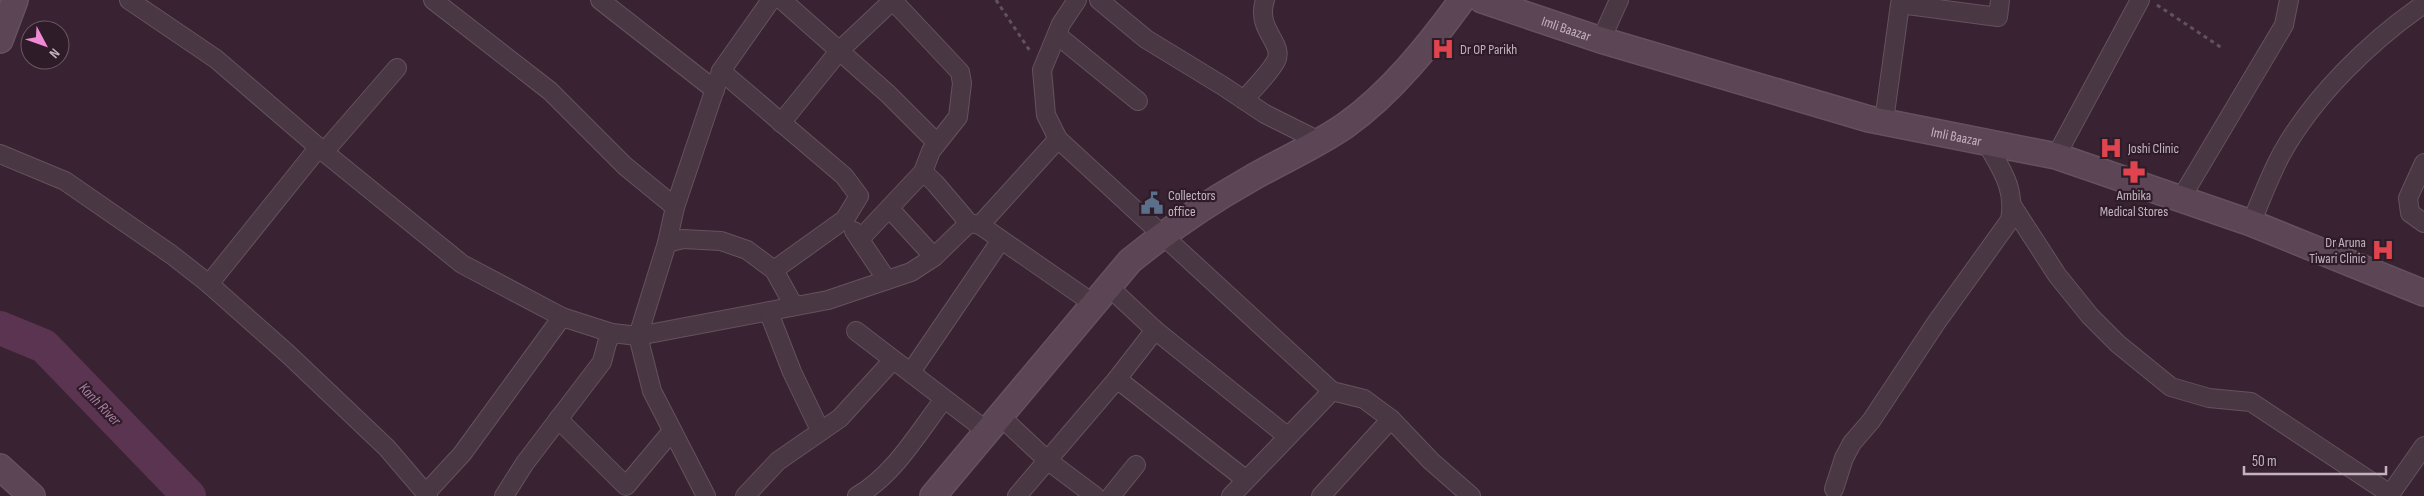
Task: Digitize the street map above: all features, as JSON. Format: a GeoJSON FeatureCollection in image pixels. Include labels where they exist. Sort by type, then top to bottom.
{"type":"FeatureCollection","features":[{"type":"Feature","properties":{"kind":"main road"},"geometry":{"type":"LineString","coordinates":[[0,40],[15,0]]}},
{"type":"Feature","properties":{"kind":"main road"},"geometry":{"type":"LineString","coordinates":[[933,496],[1130,261],[1162,235],[1247,180],[1345,126],[1378,100],[1440,30],[1462,0]]}},
{"type":"Feature","properties":{"kind":"main road","name":"Imli Baazar"},"geometry":{"type":"LineString","coordinates":[[1482,0],[1601,40],[1870,119],[2056,156],[2251,223],[2424,293]]}},
{"type":"Feature","properties":{"kind":"main road"},"geometry":{"type":"LineString","coordinates":[[0,467],[32,496]]}},
{"type":"Feature","properties":{"kind":"street"},"geometry":{"type":"LineString","coordinates":[[129,0],[149,6],[216,59],[321,150],[462,264],[562,317],[612,333],[638,336],[769,313],[828,300],[911,272],[934,257],[974,224],[1058,139]]}},
{"type":"Feature","properties":{"kind":"street"},"geometry":{"type":"LineString","coordinates":[[433,0],[550,91],[625,166],[675,207]]}},
{"type":"Feature","properties":{"kind":"street"},"geometry":{"type":"LineString","coordinates":[[600,0],[715,90]]}},
{"type":"Feature","properties":{"kind":"street"},"geometry":{"type":"LineString","coordinates":[[1076,0],[1061,24],[1042,70],[1046,115],[1058,139],[1332,391],[1364,399],[1391,419],[1431,461],[1471,496]]}},
{"type":"Feature","properties":{"kind":"street"},"geometry":{"type":"LineString","coordinates":[[1099,0],[1146,39],[1264,114],[1319,141]]}},
{"type":"Feature","properties":{"kind":"street"},"geometry":{"type":"LineString","coordinates":[[1244,100],[1276,60],[1278,49],[1262,20],[1261,13],[1265,0]]}},
{"type":"Feature","properties":{"kind":"street"},"geometry":{"type":"LineString","coordinates":[[1601,40],[1619,0]]}},
{"type":"Feature","properties":{"kind":"street"},"geometry":{"type":"LineString","coordinates":[[1884,121],[1900,4],[1998,16],[2000,0]]}},
{"type":"Feature","properties":{"kind":"street"},"geometry":{"type":"LineString","coordinates":[[2056,156],[2140,0]]}},
{"type":"Feature","properties":{"kind":"street"},"geometry":{"type":"LineString","coordinates":[[2180,200],[2280,33],[2288,12],[2289,0]]}},
{"type":"Feature","properties":{"kind":"street"},"geometry":{"type":"LineString","coordinates":[[706,496],[652,391],[638,336],[667,243],[675,207],[722,71],[771,1],[840,50],[937,143]]}},
{"type":"Feature","properties":{"kind":"street"},"geometry":{"type":"LineString","coordinates":[[781,123],[840,50],[882,9],[890,4],[897,5],[960,72],[962,83],[958,117],[937,143],[923,172],[860,239]]}},
{"type":"Feature","properties":{"kind":"street"},"geometry":{"type":"LineString","coordinates":[[2251,223],[2282,154],[2308,113],[2335,79],[2409,14],[2424,4]]}},
{"type":"Feature","properties":{"kind":"street"},"geometry":{"type":"LineString","coordinates":[[1058,35],[1138,101]]}},
{"type":"Feature","properties":{"kind":"street"},"geometry":{"type":"LineString","coordinates":[[209,284],[321,150],[398,68]]}},
{"type":"Feature","properties":{"kind":"street"},"geometry":{"type":"LineString","coordinates":[[722,71],[844,176],[859,196],[844,219],[774,270]]}},
{"type":"Feature","properties":{"kind":"street"},"geometry":{"type":"LineString","coordinates":[[1834,489],[1844,458],[1852,442],[1871,421],[1936,323],[2010,220],[2012,207],[2008,180],[1986,142]]}},
{"type":"Feature","properties":{"kind":"street"},"geometry":{"type":"LineString","coordinates":[[0,154],[65,181],[172,255],[209,284],[288,354],[387,448],[427,494],[462,454],[562,317]]}},
{"type":"Feature","properties":{"kind":"street"},"geometry":{"type":"LineString","coordinates":[[2424,163],[2408,198],[2410,213],[2424,223]]}},
{"type":"Feature","properties":{"kind":"street"},"geometry":{"type":"LineString","coordinates":[[923,172],[935,182],[974,224],[1101,295],[1155,330],[1288,436]]}},
{"type":"Feature","properties":{"kind":"street"},"geometry":{"type":"LineString","coordinates":[[2012,207],[2057,275],[2090,316],[2118,344],[2171,387],[2209,398],[2250,402],[2389,495],[2424,446]]}},
{"type":"Feature","properties":{"kind":"street"},"geometry":{"type":"LineString","coordinates":[[890,208],[934,257]]}},
{"type":"Feature","properties":{"kind":"street"},"geometry":{"type":"LineString","coordinates":[[844,219],[860,239],[887,280]]}},
{"type":"Feature","properties":{"kind":"street"},"geometry":{"type":"LineString","coordinates":[[667,243],[683,239],[721,241],[747,250],[774,270],[794,306]]}},
{"type":"Feature","properties":{"kind":"street"},"geometry":{"type":"LineString","coordinates":[[911,372],[1001,240]]}},
{"type":"Feature","properties":{"kind":"street"},"geometry":{"type":"LineString","coordinates":[[769,313],[792,372],[820,430]]}},
{"type":"Feature","properties":{"kind":"street"},"geometry":{"type":"LineString","coordinates":[[1017,496],[1117,379],[1155,330]]}},
{"type":"Feature","properties":{"kind":"street"},"geometry":{"type":"LineString","coordinates":[[856,331],[944,399],[994,424],[1095,496]]}},
{"type":"Feature","properties":{"kind":"street"},"geometry":{"type":"LineString","coordinates":[[504,496],[558,419],[602,362],[606,343],[612,333]]}},
{"type":"Feature","properties":{"kind":"street"},"geometry":{"type":"LineString","coordinates":[[745,496],[778,461],[820,430],[840,418],[893,360]]}},
{"type":"Feature","properties":{"kind":"street"},"geometry":{"type":"LineString","coordinates":[[1117,379],[1245,479]]}},
{"type":"Feature","properties":{"kind":"street"},"geometry":{"type":"LineString","coordinates":[[1231,496],[1245,479],[1332,391]]}},
{"type":"Feature","properties":{"kind":"street"},"geometry":{"type":"LineString","coordinates":[[857,496],[872,487],[886,473],[944,399]]}},
{"type":"Feature","properties":{"kind":"street"},"geometry":{"type":"LineString","coordinates":[[558,419],[626,486],[672,431]]}},
{"type":"Feature","properties":{"kind":"street"},"geometry":{"type":"LineString","coordinates":[[1321,496],[1391,419]]}},
{"type":"Feature","properties":{"kind":"street"},"geometry":{"type":"LineString","coordinates":[[1111,496],[1136,465]]}},
{"type":"Feature","properties":{"kind":"path"},"geometry":{"type":"LineString","coordinates":[[996,0],[1042,70]]}},
{"type":"Feature","properties":{"kind":"path"},"geometry":{"type":"LineString","coordinates":[[2151,0],[2222,48]]}},
{"type":"Feature","properties":{"kind":"waterway","name":"Kanh River"},"geometry":{"type":"LineString","coordinates":[[0,328],[44,346],[189,496]]}},
{"type":"Feature","properties":{"kind":"place","name":"Dr OP Parikh"},"geometry":{"type":"Point","coordinates":[1443,49]}},
{"type":"Feature","properties":{"kind":"place","name":"Joshi Clinic"},"geometry":{"type":"Point","coordinates":[2111,148]}},
{"type":"Feature","properties":{"kind":"place","name":"Ambika Medical Stores"},"geometry":{"type":"Point","coordinates":[2134,172]}},
{"type":"Feature","properties":{"kind":"place","name":"Collectors office"},"geometry":{"type":"Point","coordinates":[1152,203]}},
{"type":"Feature","properties":{"kind":"place","name":"Dr Aruna Tiwari Clinic"},"geometry":{"type":"Point","coordinates":[2383,250]}}]}
